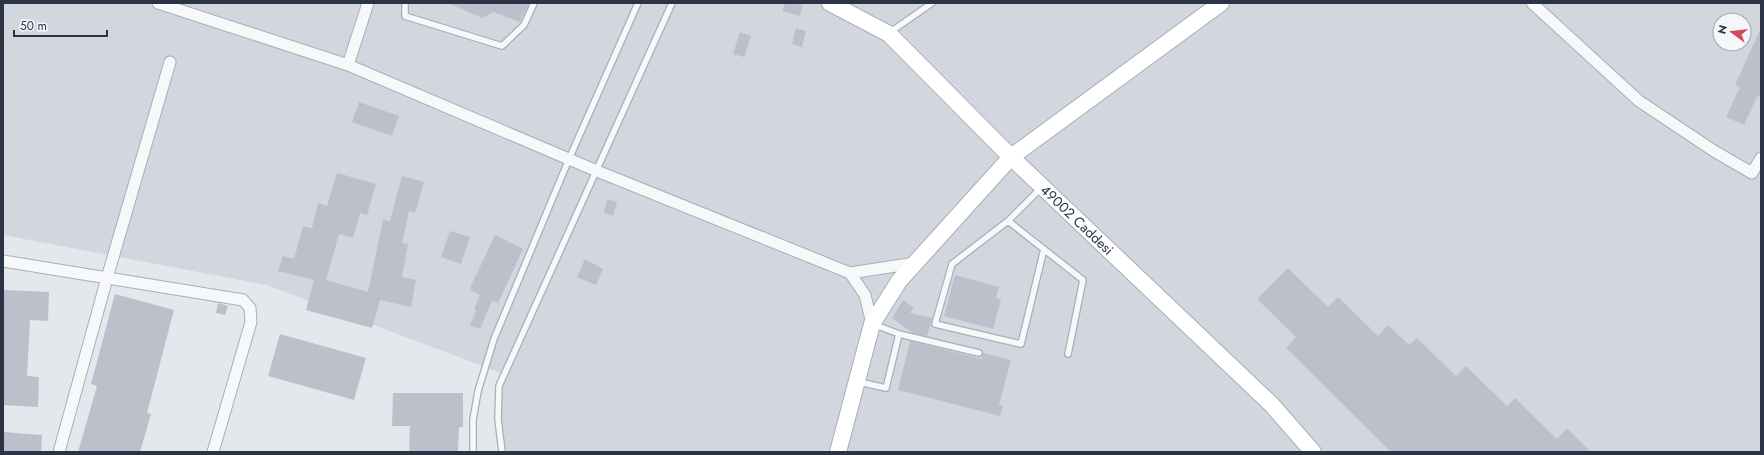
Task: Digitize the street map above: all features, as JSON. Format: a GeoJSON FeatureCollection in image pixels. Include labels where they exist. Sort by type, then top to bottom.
{"type":"FeatureCollection","features":[{"type":"Feature","properties":{"kind":"street"},"geometry":{"type":"LineString","coordinates":[[158,3],[348,65],[597,171],[850,273],[915,263]]}},
{"type":"Feature","properties":{"kind":"street"},"geometry":{"type":"LineString","coordinates":[[348,65],[368,3]]}},
{"type":"Feature","properties":{"kind":"street","name":"49002 Caddesi"},"geometry":{"type":"LineString","coordinates":[[830,3],[889,34],[1011,157],[1272,405],[1313,452]]}},
{"type":"Feature","properties":{"kind":"street"},"geometry":{"type":"LineString","coordinates":[[838,452],[872,324],[899,281],[1011,157],[1221,3]]}},
{"type":"Feature","properties":{"kind":"street"},"geometry":{"type":"LineString","coordinates":[[1532,3],[1639,101],[1714,151],[1752,173],[1761,158]]}},
{"type":"Feature","properties":{"kind":"street"},"geometry":{"type":"LineString","coordinates":[[59,452],[107,278],[170,62]]}},
{"type":"Feature","properties":{"kind":"street"},"geometry":{"type":"LineString","coordinates":[[3,261],[243,300],[250,308],[250,322],[213,452]]}},
{"type":"Feature","properties":{"kind":"street"},"geometry":{"type":"LineString","coordinates":[[850,273],[865,295],[872,324]]}},
{"type":"Feature","properties":{"kind":"lane"},"geometry":{"type":"LineString","coordinates":[[404,3],[405,16],[502,46],[524,25],[534,3]]}},
{"type":"Feature","properties":{"kind":"lane"},"geometry":{"type":"LineString","coordinates":[[473,452],[473,420],[483,371],[494,338],[569,159],[638,3]]}},
{"type":"Feature","properties":{"kind":"lane"},"geometry":{"type":"LineString","coordinates":[[502,452],[498,419],[498,386],[597,171],[672,3]]}},
{"type":"Feature","properties":{"kind":"lane"},"geometry":{"type":"LineString","coordinates":[[889,34],[932,3]]}},
{"type":"Feature","properties":{"kind":"lane"},"geometry":{"type":"LineString","coordinates":[[1042,187],[1008,221],[952,264],[935,324],[1021,344],[1044,249]]}},
{"type":"Feature","properties":{"kind":"lane"},"geometry":{"type":"LineString","coordinates":[[1008,221],[1083,280],[1068,354]]}},
{"type":"Feature","properties":{"kind":"lane"},"geometry":{"type":"LineString","coordinates":[[872,324],[900,334],[979,353]]}},
{"type":"Feature","properties":{"kind":"lane"},"geometry":{"type":"LineString","coordinates":[[857,381],[886,388],[900,334]]}},
{"type":"Feature","properties":{"kind":"shaded area"},"geometry":{"type":"Polygon","coordinates":[[[3,3],[1761,3],[1761,452],[498,452],[504,374],[267,285],[3,235],[3,3]]]}},
{"type":"Feature","properties":{"kind":"building"},"geometry":{"type":"Polygon","coordinates":[[[448,3],[529,3],[520,22],[493,12],[482,18],[448,3]]]}},
{"type":"Feature","properties":{"kind":"building"},"geometry":{"type":"Polygon","coordinates":[[[785,3],[803,5],[800,16],[782,11],[785,3]]]}},
{"type":"Feature","properties":{"kind":"building"},"geometry":{"type":"Polygon","coordinates":[[[796,28],[806,31],[802,47],[792,44],[796,28]]]}},
{"type":"Feature","properties":{"kind":"building"},"geometry":{"type":"Polygon","coordinates":[[[1761,28],[1761,97],[1758,95],[1744,125],[1726,117],[1740,87],[1735,85],[1750,52],[1752,52],[1752,48],[1761,28]]]}},
{"type":"Feature","properties":{"kind":"building"},"geometry":{"type":"Polygon","coordinates":[[[740,32],[751,36],[744,57],[733,54],[740,32]]]}},
{"type":"Feature","properties":{"kind":"building"},"geometry":{"type":"Polygon","coordinates":[[[359,102],[399,116],[392,136],[352,122],[359,102]]]}},
{"type":"Feature","properties":{"kind":"building"},"geometry":{"type":"Polygon","coordinates":[[[337,173],[376,184],[367,215],[360,213],[353,238],[339,234],[326,280],[368,292],[383,220],[390,221],[402,176],[424,182],[415,213],[409,211],[402,243],[408,244],[402,277],[416,280],[411,307],[380,300],[372,328],[306,310],[314,280],[278,271],[283,256],[294,259],[303,226],[312,228],[318,203],[327,206],[337,173]]]}},
{"type":"Feature","properties":{"kind":"building"},"geometry":{"type":"Polygon","coordinates":[[[607,199],[617,202],[613,216],[604,213],[607,199]]]}},
{"type":"Feature","properties":{"kind":"building"},"geometry":{"type":"Polygon","coordinates":[[[450,231],[470,237],[461,264],[441,257],[450,231]]]}},
{"type":"Feature","properties":{"kind":"building"},"geometry":{"type":"Polygon","coordinates":[[[495,235],[523,249],[498,303],[492,301],[480,329],[470,325],[476,311],[474,310],[480,295],[471,290],[471,286],[495,235]]]}},
{"type":"Feature","properties":{"kind":"building"},"geometry":{"type":"Polygon","coordinates":[[[585,259],[603,269],[596,285],[577,277],[585,259]]]}},
{"type":"Feature","properties":{"kind":"building"},"geometry":{"type":"Polygon","coordinates":[[[1288,268],[1328,307],[1338,297],[1378,336],[1388,325],[1409,345],[1417,338],[1456,376],[1466,366],[1507,406],[1515,398],[1557,439],[1567,428],[1591,452],[1391,452],[1286,348],[1296,337],[1257,299],[1288,268]]]}},
{"type":"Feature","properties":{"kind":"building"},"geometry":{"type":"Polygon","coordinates":[[[955,275],[999,287],[996,298],[1001,300],[993,329],[944,316],[955,275]]]}},
{"type":"Feature","properties":{"kind":"building"},"geometry":{"type":"Polygon","coordinates":[[[3,290],[49,292],[48,321],[30,320],[27,376],[39,377],[38,407],[3,405],[3,290]]]}},
{"type":"Feature","properties":{"kind":"building"},"geometry":{"type":"Polygon","coordinates":[[[115,294],[174,310],[147,413],[151,414],[140,452],[78,452],[97,386],[91,384],[115,294]]]}},
{"type":"Feature","properties":{"kind":"building"},"geometry":{"type":"Polygon","coordinates":[[[903,300],[914,308],[910,313],[932,318],[927,336],[913,333],[892,318],[903,300]]]}},
{"type":"Feature","properties":{"kind":"building"},"geometry":{"type":"Polygon","coordinates":[[[218,303],[228,306],[225,315],[216,313],[218,303]]]}},
{"type":"Feature","properties":{"kind":"building"},"geometry":{"type":"Polygon","coordinates":[[[280,334],[366,358],[354,400],[268,376],[280,334]]]}},
{"type":"Feature","properties":{"kind":"building"},"geometry":{"type":"Polygon","coordinates":[[[910,341],[982,359],[983,353],[1011,360],[999,405],[1003,406],[1000,416],[898,390],[910,341]]]}},
{"type":"Feature","properties":{"kind":"building"},"geometry":{"type":"Polygon","coordinates":[[[393,393],[463,393],[463,427],[459,427],[458,452],[409,452],[410,426],[392,426],[393,393]]]}},
{"type":"Feature","properties":{"kind":"building"},"geometry":{"type":"Polygon","coordinates":[[[3,432],[42,435],[41,452],[3,452],[3,432]]]}}]}
